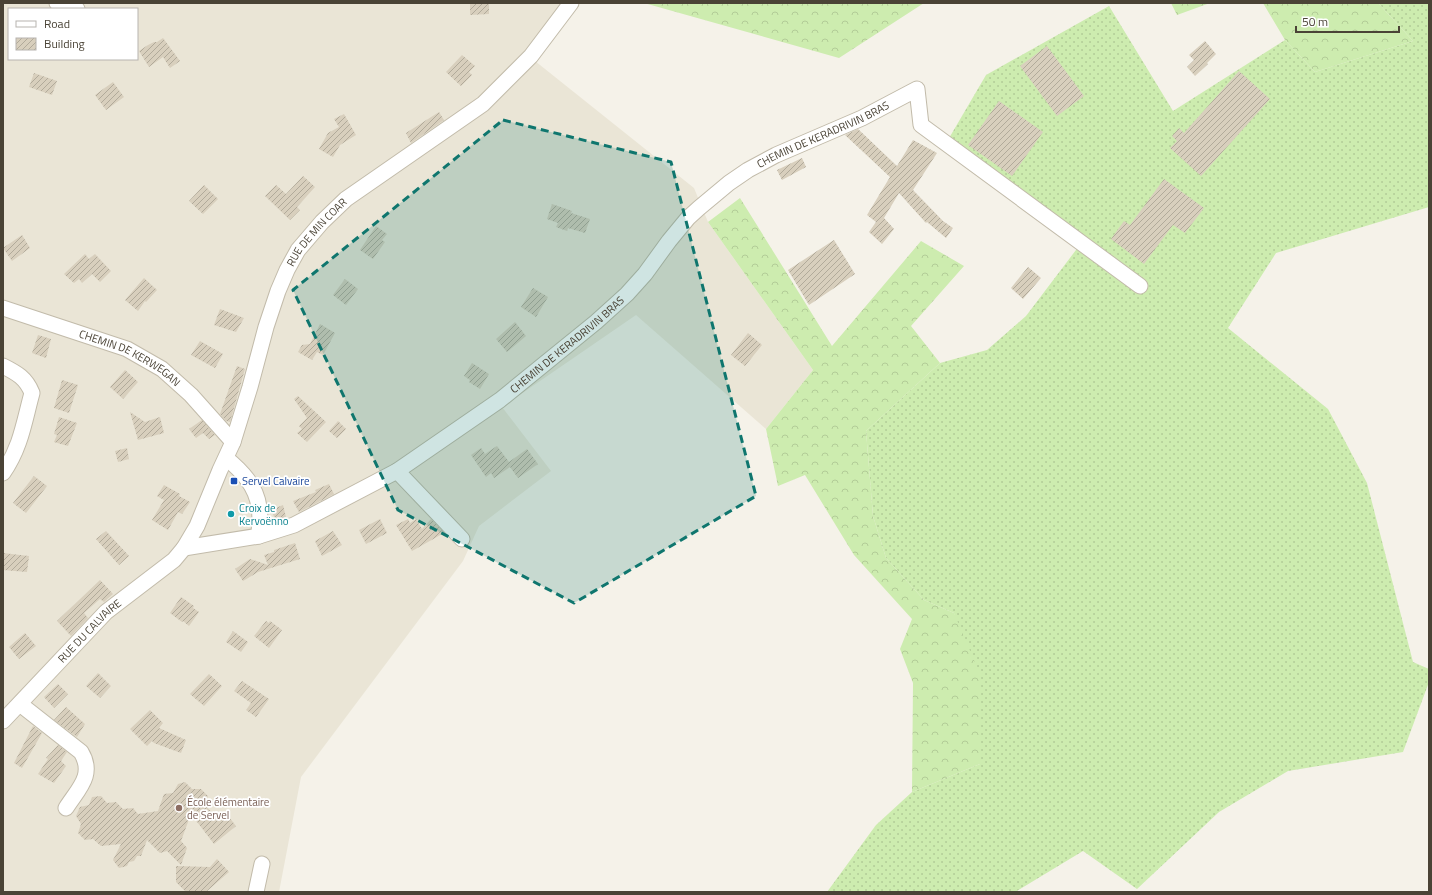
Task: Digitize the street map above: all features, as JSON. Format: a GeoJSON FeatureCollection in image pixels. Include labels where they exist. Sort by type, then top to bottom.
{"type":"FeatureCollection","features":[{"type":"Feature","properties":{"kind":"street"},"geometry":{"type":"LineString","coordinates":[[57,3],[73,8]]}},
{"type":"Feature","properties":{"kind":"street","name":"RUE DE MIN COAR"},"geometry":{"type":"LineString","coordinates":[[184,548],[197,526],[233,442],[266,327],[278,291],[298,250],[322,222],[346,199],[484,104],[531,56],[570,3]]}},
{"type":"Feature","properties":{"kind":"street","name":"CHEMIN DE KERADRIVIN BRAS"},"geometry":{"type":"LineString","coordinates":[[184,548],[259,536],[294,526],[397,471],[500,400],[596,322],[627,294],[645,274],[668,241],[688,218],[729,183],[748,170],[776,155],[862,118],[917,88],[922,125],[1140,286]]}},
{"type":"Feature","properties":{"kind":"street","name":"CHEMIN DE KERWEGAN"},"geometry":{"type":"LineString","coordinates":[[3,308],[127,349],[162,369],[191,395],[233,442]]}},
{"type":"Feature","properties":{"kind":"street"},"geometry":{"type":"LineString","coordinates":[[3,366],[22,377],[26,381],[32,393],[19,444],[12,460],[3,473]]}},
{"type":"Feature","properties":{"kind":"street"},"geometry":{"type":"LineString","coordinates":[[226,458],[244,474],[255,494],[260,508],[259,536]]}},
{"type":"Feature","properties":{"kind":"street"},"geometry":{"type":"LineString","coordinates":[[397,471],[462,539]]}},
{"type":"Feature","properties":{"kind":"street","name":"RUE DU CALVAIRE"},"geometry":{"type":"LineString","coordinates":[[3,721],[106,612],[174,560],[184,548]]}},
{"type":"Feature","properties":{"kind":"street"},"geometry":{"type":"LineString","coordinates":[[20,704],[81,752],[84,758],[87,769],[86,776],[66,808]]}},
{"type":"Feature","properties":{"kind":"street"},"geometry":{"type":"LineString","coordinates":[[256,892],[262,864]]}},
{"type":"Feature","properties":{"kind":"highlighted area"},"geometry":{"type":"Polygon","coordinates":[[[503,120],[671,162],[756,496],[574,603],[398,510],[293,290],[503,120]]]}},
{"type":"Feature","properties":{"kind":"shaded area"},"geometry":{"type":"Polygon","coordinates":[[[3,3],[578,3],[535,61],[694,188],[708,222],[813,370],[766,429],[636,315],[502,407],[551,471],[479,526],[463,561],[301,777],[279,892],[3,892],[3,3]]]}},
{"type":"Feature","properties":{"kind":"green space"},"geometry":{"type":"Polygon","coordinates":[[[644,3],[924,3],[839,58],[644,3]]]}},
{"type":"Feature","properties":{"kind":"green space"},"geometry":{"type":"Polygon","coordinates":[[[1171,3],[1210,3],[1177,15],[1171,3]]]}},
{"type":"Feature","properties":{"kind":"green space"},"geometry":{"type":"Polygon","coordinates":[[[1263,3],[1378,3],[1413,41],[1315,72],[1285,40],[1263,3]]]}},
{"type":"Feature","properties":{"kind":"green space"},"geometry":{"type":"Polygon","coordinates":[[[1378,3],[1429,3],[1429,207],[1276,253],[1228,328],[1328,409],[1367,483],[1413,662],[1429,669],[1429,682],[1403,752],[1288,771],[1219,812],[1137,889],[1083,851],[1015,892],[827,892],[876,825],[912,792],[980,764],[954,613],[924,600],[886,558],[873,516],[866,431],[940,363],[987,350],[1026,316],[1079,246],[945,145],[986,75],[1109,6],[1173,111],[1285,40],[1315,72],[1413,41],[1378,3]]]}},
{"type":"Feature","properties":{"kind":"green space"},"geometry":{"type":"Polygon","coordinates":[[[740,198],[832,346],[921,241],[964,266],[911,326],[940,363],[866,431],[873,516],[886,558],[924,600],[954,613],[979,672],[981,724],[980,764],[912,792],[913,683],[900,649],[912,619],[854,555],[805,475],[778,486],[766,429],[813,370],[708,222],[740,198]]]}},
{"type":"Feature","properties":{"kind":"building"},"geometry":{"type":"Polygon","coordinates":[[[470,3],[489,3],[489,14],[470,15],[470,3]]]}},
{"type":"Feature","properties":{"kind":"building"},"geometry":{"type":"Polygon","coordinates":[[[163,38],[180,61],[170,68],[163,57],[149,67],[139,51],[163,38]]]}},
{"type":"Feature","properties":{"kind":"building"},"geometry":{"type":"Polygon","coordinates":[[[1205,41],[1216,54],[1195,76],[1187,67],[1194,60],[1189,55],[1205,41]]]}},
{"type":"Feature","properties":{"kind":"building"},"geometry":{"type":"Polygon","coordinates":[[[1047,46],[1084,96],[1057,116],[1020,66],[1047,46]]]}},
{"type":"Feature","properties":{"kind":"building"},"geometry":{"type":"Polygon","coordinates":[[[462,55],[475,66],[469,72],[472,75],[461,86],[446,72],[462,55]]]}},
{"type":"Feature","properties":{"kind":"building"},"geometry":{"type":"Polygon","coordinates":[[[1239,71],[1270,99],[1201,176],[1170,148],[1177,141],[1172,136],[1179,128],[1184,133],[1239,71]]]}},
{"type":"Feature","properties":{"kind":"building"},"geometry":{"type":"Polygon","coordinates":[[[34,73],[57,81],[52,95],[29,87],[34,73]]]}},
{"type":"Feature","properties":{"kind":"building"},"geometry":{"type":"Polygon","coordinates":[[[113,82],[124,97],[106,110],[95,95],[113,82]]]}},
{"type":"Feature","properties":{"kind":"building"},"geometry":{"type":"Polygon","coordinates":[[[999,101],[1043,132],[1012,176],[968,145],[999,101]]]}},
{"type":"Feature","properties":{"kind":"building"},"geometry":{"type":"Polygon","coordinates":[[[439,112],[444,120],[411,143],[406,133],[439,112]]]}},
{"type":"Feature","properties":{"kind":"building"},"geometry":{"type":"Polygon","coordinates":[[[344,114],[356,135],[340,145],[333,157],[319,149],[328,133],[339,127],[334,119],[344,114]]]}},
{"type":"Feature","properties":{"kind":"building"},"geometry":{"type":"Polygon","coordinates":[[[858,129],[897,166],[913,140],[937,153],[913,190],[943,221],[953,228],[946,238],[927,222],[926,223],[899,193],[884,218],[894,229],[882,244],[869,232],[876,222],[867,215],[890,177],[845,135],[858,129]]]}},
{"type":"Feature","properties":{"kind":"building"},"geometry":{"type":"Polygon","coordinates":[[[802,158],[806,167],[782,180],[777,170],[802,158]]]}},
{"type":"Feature","properties":{"kind":"building"},"geometry":{"type":"Polygon","coordinates":[[[303,176],[315,187],[297,207],[300,210],[290,220],[265,196],[276,185],[286,194],[303,176]]]}},
{"type":"Feature","properties":{"kind":"building"},"geometry":{"type":"Polygon","coordinates":[[[1164,179],[1204,208],[1185,233],[1173,225],[1144,264],[1111,239],[1124,221],[1130,225],[1164,179]]]}},
{"type":"Feature","properties":{"kind":"building"},"geometry":{"type":"Polygon","coordinates":[[[204,185],[218,199],[203,214],[189,201],[204,185]]]}},
{"type":"Feature","properties":{"kind":"building"},"geometry":{"type":"Polygon","coordinates":[[[552,204],[572,211],[571,213],[590,219],[585,233],[568,228],[567,231],[556,227],[558,223],[547,219],[552,204]]]}},
{"type":"Feature","properties":{"kind":"building"},"geometry":{"type":"Polygon","coordinates":[[[376,226],[387,234],[382,240],[385,242],[373,259],[360,250],[376,226]]]}},
{"type":"Feature","properties":{"kind":"building"},"geometry":{"type":"Polygon","coordinates":[[[22,235],[30,248],[12,261],[3,248],[22,235]]]}},
{"type":"Feature","properties":{"kind":"building"},"geometry":{"type":"Polygon","coordinates":[[[834,240],[855,274],[809,305],[788,270],[834,240]]]}},
{"type":"Feature","properties":{"kind":"building"},"geometry":{"type":"Polygon","coordinates":[[[85,254],[89,259],[95,254],[111,271],[100,282],[92,274],[82,283],[79,279],[74,283],[64,274],[85,254]]]}},
{"type":"Feature","properties":{"kind":"building"},"geometry":{"type":"Polygon","coordinates":[[[1028,267],[1041,278],[1023,299],[1011,288],[1028,267]]]}},
{"type":"Feature","properties":{"kind":"building"},"geometry":{"type":"Polygon","coordinates":[[[144,278],[157,290],[146,302],[145,301],[138,311],[125,300],[144,278]]]}},
{"type":"Feature","properties":{"kind":"building"},"geometry":{"type":"Polygon","coordinates":[[[345,279],[358,289],[346,305],[333,295],[345,279]]]}},
{"type":"Feature","properties":{"kind":"building"},"geometry":{"type":"Polygon","coordinates":[[[533,288],[548,297],[536,317],[521,307],[533,288]]]}},
{"type":"Feature","properties":{"kind":"building"},"geometry":{"type":"Polygon","coordinates":[[[220,309],[244,318],[236,332],[214,325],[220,309]]]}},
{"type":"Feature","properties":{"kind":"building"},"geometry":{"type":"Polygon","coordinates":[[[515,322],[526,336],[507,352],[496,339],[515,322]]]}},
{"type":"Feature","properties":{"kind":"building"},"geometry":{"type":"Polygon","coordinates":[[[320,324],[335,333],[323,355],[317,352],[312,360],[298,352],[302,345],[310,344],[320,324]]]}},
{"type":"Feature","properties":{"kind":"building"},"geometry":{"type":"Polygon","coordinates":[[[748,333],[762,345],[745,366],[731,355],[748,333]]]}},
{"type":"Feature","properties":{"kind":"building"},"geometry":{"type":"Polygon","coordinates":[[[38,335],[51,339],[46,358],[32,353],[38,335]]]}},
{"type":"Feature","properties":{"kind":"building"},"geometry":{"type":"Polygon","coordinates":[[[200,341],[223,354],[215,368],[191,355],[200,341]]]}},
{"type":"Feature","properties":{"kind":"building"},"geometry":{"type":"Polygon","coordinates":[[[472,363],[489,374],[480,389],[469,382],[470,380],[464,376],[472,363]]]}},
{"type":"Feature","properties":{"kind":"building"},"geometry":{"type":"Polygon","coordinates":[[[237,366],[245,369],[230,422],[226,421],[220,414],[237,366]]]}},
{"type":"Feature","properties":{"kind":"building"},"geometry":{"type":"Polygon","coordinates":[[[125,370],[138,382],[123,399],[110,387],[125,370]]]}},
{"type":"Feature","properties":{"kind":"building"},"geometry":{"type":"Polygon","coordinates":[[[62,380],[78,385],[69,413],[54,408],[62,380]]]}},
{"type":"Feature","properties":{"kind":"building"},"geometry":{"type":"Polygon","coordinates":[[[298,396],[326,422],[307,442],[297,433],[302,429],[299,426],[307,418],[294,399],[298,396]]]}},
{"type":"Feature","properties":{"kind":"building"},"geometry":{"type":"Polygon","coordinates":[[[130,412],[145,422],[160,417],[164,433],[138,440],[130,412]]]}},
{"type":"Feature","properties":{"kind":"building"},"geometry":{"type":"Polygon","coordinates":[[[59,417],[77,423],[68,446],[54,442],[57,435],[54,434],[59,417]]]}},
{"type":"Feature","properties":{"kind":"building"},"geometry":{"type":"Polygon","coordinates":[[[202,420],[215,435],[209,439],[203,433],[196,438],[189,429],[202,420]]]}},
{"type":"Feature","properties":{"kind":"building"},"geometry":{"type":"Polygon","coordinates":[[[338,421],[346,429],[337,438],[329,431],[338,421]]]}},
{"type":"Feature","properties":{"kind":"building"},"geometry":{"type":"Polygon","coordinates":[[[497,446],[509,462],[527,449],[538,464],[518,478],[510,467],[494,478],[491,473],[486,477],[471,455],[481,448],[485,454],[497,446]]]}},
{"type":"Feature","properties":{"kind":"building"},"geometry":{"type":"Polygon","coordinates":[[[127,448],[129,459],[118,462],[115,451],[127,448]]]}},
{"type":"Feature","properties":{"kind":"building"},"geometry":{"type":"Polygon","coordinates":[[[34,476],[47,486],[26,513],[13,503],[34,476]]]}},
{"type":"Feature","properties":{"kind":"building"},"geometry":{"type":"Polygon","coordinates":[[[329,484],[334,494],[299,512],[293,501],[316,492],[315,490],[329,484]]]}},
{"type":"Feature","properties":{"kind":"building"},"geometry":{"type":"Polygon","coordinates":[[[164,485],[180,494],[179,496],[190,502],[182,514],[178,512],[168,530],[152,520],[164,500],[157,496],[164,485]]]}},
{"type":"Feature","properties":{"kind":"building"},"geometry":{"type":"Polygon","coordinates":[[[283,505],[286,517],[276,521],[271,510],[283,505]]]}},
{"type":"Feature","properties":{"kind":"building"},"geometry":{"type":"Polygon","coordinates":[[[380,519],[387,533],[366,544],[359,530],[380,519]]]}},
{"type":"Feature","properties":{"kind":"building"},"geometry":{"type":"Polygon","coordinates":[[[408,519],[410,523],[416,519],[422,529],[431,519],[444,533],[412,551],[396,525],[408,519]]]}},
{"type":"Feature","properties":{"kind":"building"},"geometry":{"type":"Polygon","coordinates":[[[106,531],[129,556],[119,565],[96,539],[106,531]]]}},
{"type":"Feature","properties":{"kind":"building"},"geometry":{"type":"Polygon","coordinates":[[[333,531],[342,545],[322,556],[315,541],[333,531]]]}},
{"type":"Feature","properties":{"kind":"building"},"geometry":{"type":"Polygon","coordinates":[[[295,543],[300,559],[258,572],[243,581],[235,569],[250,559],[268,565],[264,555],[295,543]]]}},
{"type":"Feature","properties":{"kind":"building"},"geometry":{"type":"Polygon","coordinates":[[[3,553],[29,556],[27,572],[3,570],[3,553]]]}},
{"type":"Feature","properties":{"kind":"building"},"geometry":{"type":"Polygon","coordinates":[[[100,580],[113,594],[104,602],[100,599],[84,613],[88,618],[71,636],[57,621],[100,580]]]}},
{"type":"Feature","properties":{"kind":"building"},"geometry":{"type":"Polygon","coordinates":[[[181,597],[194,606],[193,608],[199,612],[189,626],[170,613],[181,597]]]}},
{"type":"Feature","properties":{"kind":"building"},"geometry":{"type":"Polygon","coordinates":[[[266,621],[269,623],[270,621],[282,630],[269,648],[254,636],[266,621]]]}},
{"type":"Feature","properties":{"kind":"building"},"geometry":{"type":"Polygon","coordinates":[[[233,631],[248,642],[241,652],[226,642],[233,631]]]}},
{"type":"Feature","properties":{"kind":"building"},"geometry":{"type":"Polygon","coordinates":[[[25,633],[36,646],[19,659],[9,647],[25,633]]]}},
{"type":"Feature","properties":{"kind":"building"},"geometry":{"type":"Polygon","coordinates":[[[98,673],[111,686],[100,698],[86,686],[98,673]]]}},
{"type":"Feature","properties":{"kind":"building"},"geometry":{"type":"Polygon","coordinates":[[[209,674],[222,686],[204,706],[190,694],[209,674]]]}},
{"type":"Feature","properties":{"kind":"building"},"geometry":{"type":"Polygon","coordinates":[[[242,681],[269,699],[256,717],[246,710],[251,703],[234,691],[242,681]]]}},
{"type":"Feature","properties":{"kind":"building"},"geometry":{"type":"Polygon","coordinates":[[[58,684],[68,694],[54,708],[44,697],[58,684]]]}},
{"type":"Feature","properties":{"kind":"building"},"geometry":{"type":"Polygon","coordinates":[[[66,707],[85,724],[77,737],[54,720],[66,707]]]}},
{"type":"Feature","properties":{"kind":"building"},"geometry":{"type":"Polygon","coordinates":[[[150,710],[163,723],[159,728],[186,740],[181,753],[152,741],[147,746],[130,729],[150,710]]]}},
{"type":"Feature","properties":{"kind":"building"},"geometry":{"type":"Polygon","coordinates":[[[33,726],[42,733],[22,768],[14,763],[33,726]]]}},
{"type":"Feature","properties":{"kind":"building"},"geometry":{"type":"Polygon","coordinates":[[[58,745],[67,752],[61,761],[66,766],[54,783],[38,774],[48,759],[46,758],[58,745]]]}},
{"type":"Feature","properties":{"kind":"building"},"geometry":{"type":"Polygon","coordinates":[[[185,782],[192,789],[201,789],[208,796],[204,804],[217,818],[225,812],[236,826],[214,844],[191,814],[181,841],[187,848],[181,865],[167,851],[160,853],[147,840],[141,856],[137,856],[134,861],[129,862],[127,866],[119,868],[113,860],[121,844],[101,846],[93,839],[85,840],[78,833],[81,824],[76,816],[80,807],[89,805],[92,797],[101,796],[107,803],[116,802],[123,809],[133,808],[138,814],[158,811],[164,794],[173,793],[178,784],[185,782]]]}},
{"type":"Feature","properties":{"kind":"building"},"geometry":{"type":"Polygon","coordinates":[[[217,859],[229,872],[206,892],[186,892],[176,882],[176,866],[210,867],[217,859]]]}},
{"type":"Feature","properties":{"kind":"place","name":"Servel Calvaire"},"geometry":{"type":"Point","coordinates":[234,481]}},
{"type":"Feature","properties":{"kind":"place","name":"Croix de Kervoënno"},"geometry":{"type":"Point","coordinates":[231,514]}},
{"type":"Feature","properties":{"kind":"place","name":"École élémentaire de Servel"},"geometry":{"type":"Point","coordinates":[179,808]}}]}
